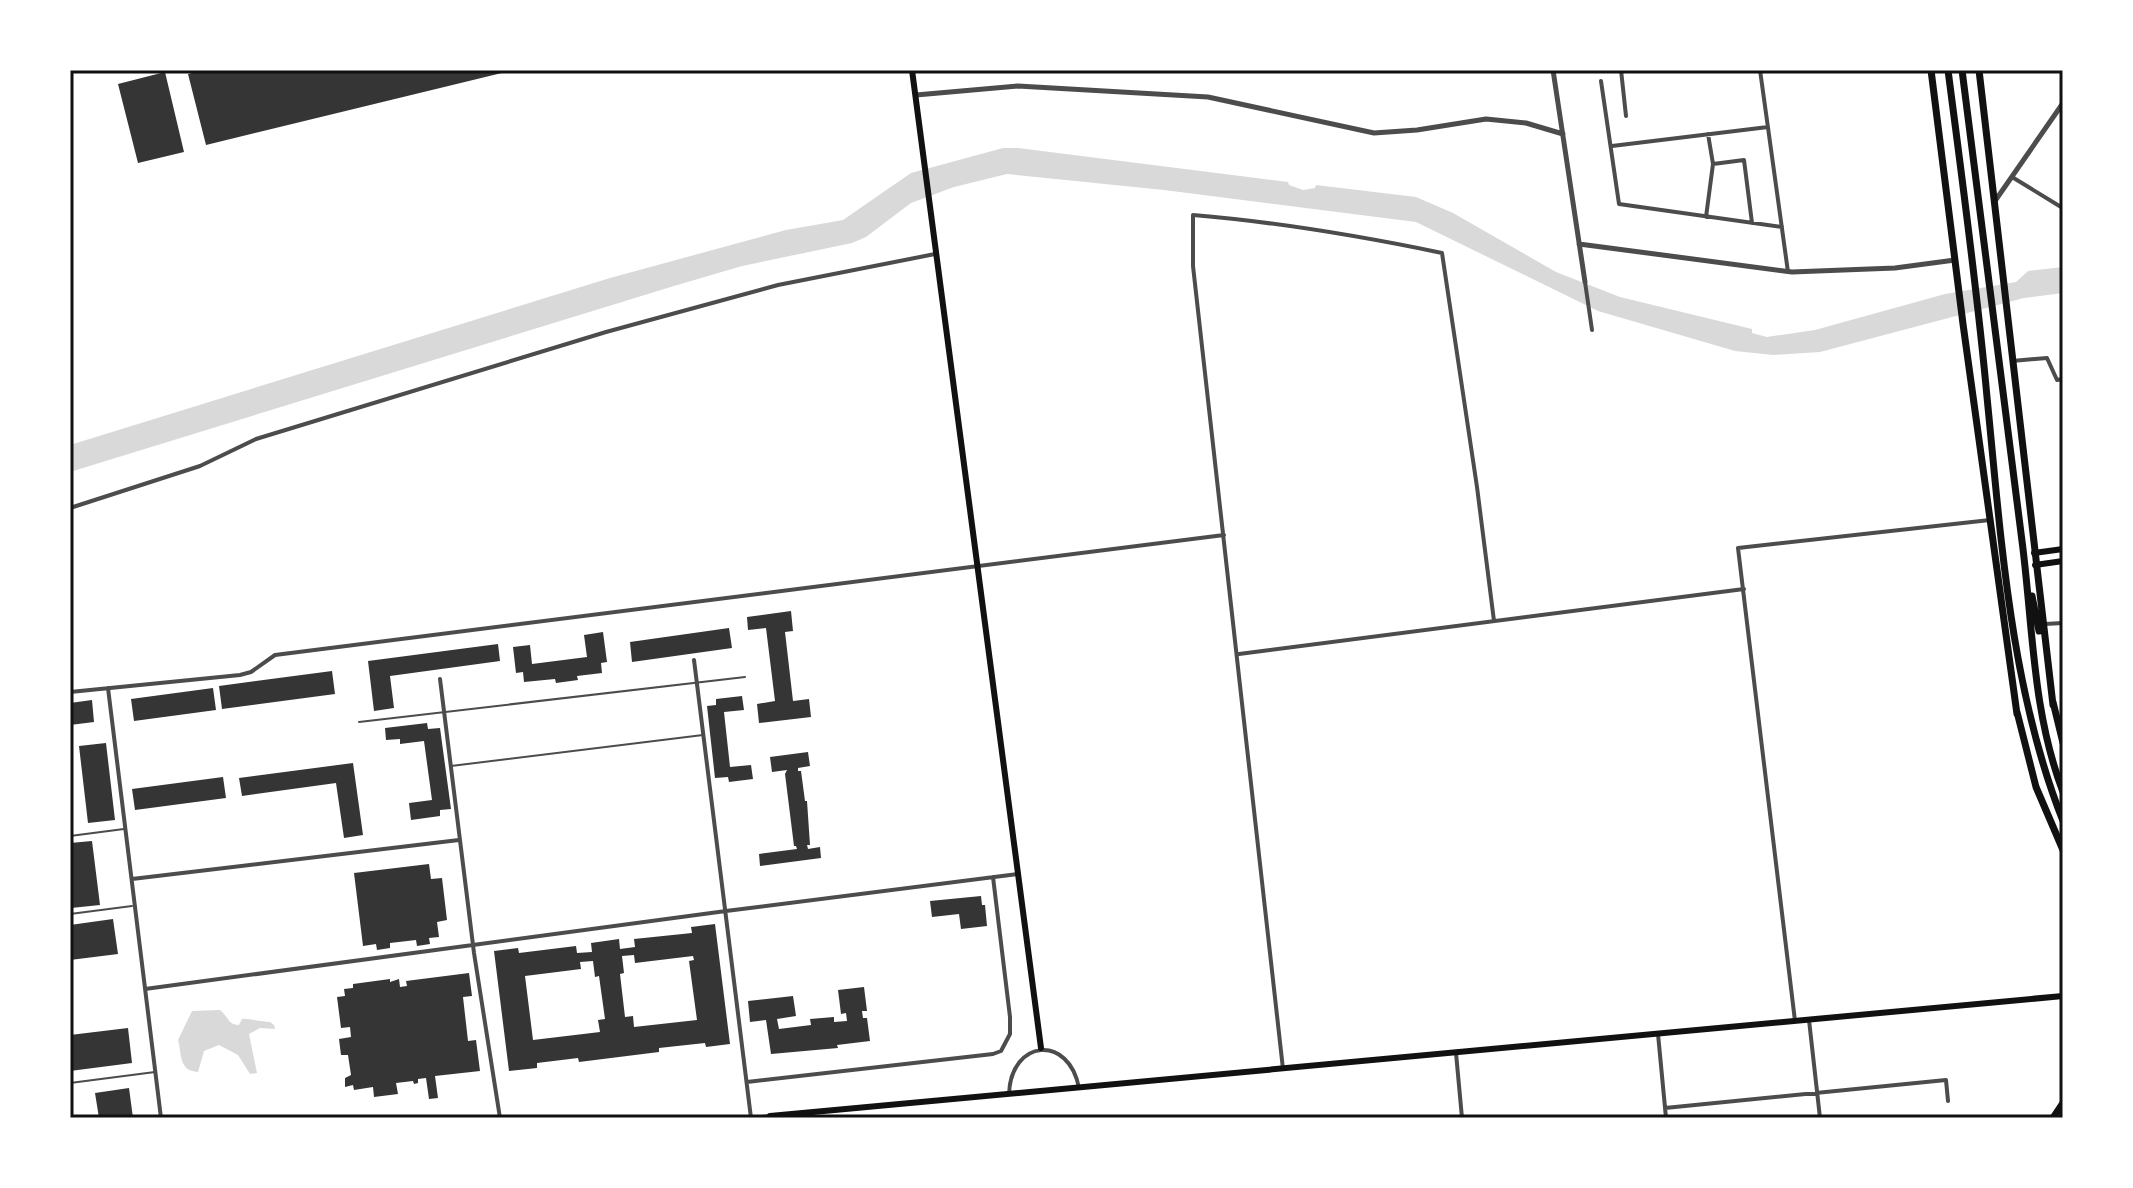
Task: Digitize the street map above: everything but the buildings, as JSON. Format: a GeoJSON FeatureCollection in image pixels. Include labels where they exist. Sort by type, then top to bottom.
{"type":"FeatureCollection","features":[{"type":"Feature","properties":{"kind":"highway"},"geometry":{"type":"LineString","coordinates":[[1931,70],[2017,714],[2036,787],[2063,850]]}},
{"type":"Feature","properties":{"kind":"highway"},"geometry":{"type":"LineString","coordinates":[[1948,70],[2000,519],[2022,675],[2042,765],[2063,821]]}},
{"type":"Feature","properties":{"kind":"highway"},"geometry":{"type":"LineString","coordinates":[[1962,70],[2025,563],[2034,668],[2049,749],[2063,792]]}},
{"type":"Feature","properties":{"kind":"highway"},"geometry":{"type":"LineString","coordinates":[[1979,70],[2053,705]]}},
{"type":"Feature","properties":{"kind":"highway"},"geometry":{"type":"LineString","coordinates":[[2004,551],[2007,627],[2017,714]]}},
{"type":"Feature","properties":{"kind":"highway"},"geometry":{"type":"LineString","coordinates":[[2025,563],[2063,743]]}},
{"type":"Feature","properties":{"kind":"highway"},"geometry":{"type":"LineString","coordinates":[[2053,1118],[2063,1103]]}},
{"type":"Feature","properties":{"kind":"main road"},"geometry":{"type":"LineString","coordinates":[[912,70],[1041,1048]]}},
{"type":"Feature","properties":{"kind":"main road"},"geometry":{"type":"LineString","coordinates":[[2034,553],[2063,549]]}},
{"type":"Feature","properties":{"kind":"main road"},"geometry":{"type":"LineString","coordinates":[[2035,565],[2063,561]]}},
{"type":"Feature","properties":{"kind":"main road"},"geometry":{"type":"LineString","coordinates":[[770,1116],[2063,996]]}},
{"type":"Feature","properties":{"kind":"street"},"geometry":{"type":"LineString","coordinates":[[1553,70],[1592,330]]}},
{"type":"Feature","properties":{"kind":"street"},"geometry":{"type":"LineString","coordinates":[[1621,70],[1626,116]]}},
{"type":"Feature","properties":{"kind":"street"},"geometry":{"type":"LineString","coordinates":[[1760,70],[1788,272]]}},
{"type":"Feature","properties":{"kind":"street"},"geometry":{"type":"LineString","coordinates":[[1601,81],[1619,204],[1782,227]]}},
{"type":"Feature","properties":{"kind":"street"},"geometry":{"type":"LineString","coordinates":[[916,95],[1018,86],[1208,97],[1374,133],[1486,119],[1526,123],[1563,134]]}},
{"type":"Feature","properties":{"kind":"street"},"geometry":{"type":"LineString","coordinates":[[1994,202],[2063,103]]}},
{"type":"Feature","properties":{"kind":"street"},"geometry":{"type":"LineString","coordinates":[[1610,146],[1768,127]]}},
{"type":"Feature","properties":{"kind":"street"},"geometry":{"type":"LineString","coordinates":[[1706,217],[1713,164],[1708,134]]}},
{"type":"Feature","properties":{"kind":"street"},"geometry":{"type":"LineString","coordinates":[[1713,164],[1744,160],[1752,223]]}},
{"type":"Feature","properties":{"kind":"street"},"geometry":{"type":"LineString","coordinates":[[2012,177],[2061,207],[2063,204]]}},
{"type":"Feature","properties":{"kind":"street"},"geometry":{"type":"LineString","coordinates":[[1283,1069],[1193,266],[1193,215],[1251,220],[1442,253],[1494,621]]}},
{"type":"Feature","properties":{"kind":"street"},"geometry":{"type":"LineString","coordinates":[[1579,244],[1788,272],[1895,268],[1955,260]]}},
{"type":"Feature","properties":{"kind":"street"},"geometry":{"type":"LineString","coordinates":[[70,508],[200,466],[256,439],[606,332],[778,285],[938,253]]}},
{"type":"Feature","properties":{"kind":"street"},"geometry":{"type":"LineString","coordinates":[[2012,361],[2047,358],[2057,380],[2063,379]]}},
{"type":"Feature","properties":{"kind":"street"},"geometry":{"type":"LineString","coordinates":[[1795,1021],[1738,548],[2000,519]]}},
{"type":"Feature","properties":{"kind":"street"},"geometry":{"type":"LineString","coordinates":[[70,692],[240,675],[251,672],[275,655],[1224,535]]}},
{"type":"Feature","properties":{"kind":"street"},"geometry":{"type":"LineString","coordinates":[[1238,654],[1744,589]]}},
{"type":"Feature","properties":{"kind":"street"},"geometry":{"type":"LineString","coordinates":[[2042,625],[2063,623]]}},
{"type":"Feature","properties":{"kind":"street"},"geometry":{"type":"LineString","coordinates":[[694,660],[752,1118],[770,1116]]}},
{"type":"Feature","properties":{"kind":"street"},"geometry":{"type":"LineString","coordinates":[[440,679],[473,946],[500,1118]]}},
{"type":"Feature","properties":{"kind":"street"},"geometry":{"type":"LineString","coordinates":[[108,688],[161,1118]]}},
{"type":"Feature","properties":{"kind":"street"},"geometry":{"type":"LineString","coordinates":[[2053,705],[2063,704]]}},
{"type":"Feature","properties":{"kind":"street"},"geometry":{"type":"LineString","coordinates":[[132,879],[460,840]]}},
{"type":"Feature","properties":{"kind":"street"},"geometry":{"type":"LineString","coordinates":[[145,989],[1018,874]]}},
{"type":"Feature","properties":{"kind":"street"},"geometry":{"type":"LineString","coordinates":[[747,1082],[1001,1051],[1010,1034],[1010,1017],[993,877]]}},
{"type":"Feature","properties":{"kind":"street"},"geometry":{"type":"LineString","coordinates":[[1809,1020],[1820,1118]]}},
{"type":"Feature","properties":{"kind":"street"},"geometry":{"type":"LineString","coordinates":[[1658,1034],[1666,1118]]}},
{"type":"Feature","properties":{"kind":"street"},"geometry":{"type":"LineString","coordinates":[[1009,1094],[1012,1071],[1023,1057],[1041,1048],[1069,1060],[1077,1075],[1079,1088]]}},
{"type":"Feature","properties":{"kind":"street"},"geometry":{"type":"LineString","coordinates":[[1456,1053],[1462,1118]]}},
{"type":"Feature","properties":{"kind":"street"},"geometry":{"type":"LineString","coordinates":[[1665,1108],[1946,1080],[1948,1101]]}},
{"type":"Feature","properties":{"kind":"lane"},"geometry":{"type":"LineString","coordinates":[[359,722],[745,677]]}},
{"type":"Feature","properties":{"kind":"lane"},"geometry":{"type":"LineString","coordinates":[[450,766],[704,735]]}},
{"type":"Feature","properties":{"kind":"lane"},"geometry":{"type":"LineString","coordinates":[[70,836],[126,829]]}},
{"type":"Feature","properties":{"kind":"lane"},"geometry":{"type":"LineString","coordinates":[[70,914],[135,906]]}},
{"type":"Feature","properties":{"kind":"lane"},"geometry":{"type":"LineString","coordinates":[[70,1083],[155,1072]]}},
{"type":"Feature","properties":{"kind":"shaded area"},"geometry":{"type":"Polygon","coordinates":[[[1003,148],[1288,182],[1303,190],[1315,188],[1316,185],[1416,197],[1453,213],[1556,272],[1620,297],[1752,329],[1752,333],[1767,337],[1815,330],[1945,294],[2016,282],[2028,271],[2063,267],[2063,293],[2024,298],[1820,352],[1773,355],[1735,351],[1598,311],[1416,222],[1164,190],[1007,174],[954,187],[911,203],[866,237],[852,243],[742,266],[70,472],[70,445],[610,278],[786,230],[843,220],[911,173],[1003,148]]]}},
{"type":"Feature","properties":{"kind":"shaded area"},"geometry":{"type":"Polygon","coordinates":[[[220,1010],[235,1025],[244,1019],[274,1025],[275,1029],[260,1028],[249,1034],[257,1073],[250,1074],[238,1055],[219,1045],[204,1051],[198,1072],[184,1065],[178,1040],[192,1011],[220,1010]]]}}]}
